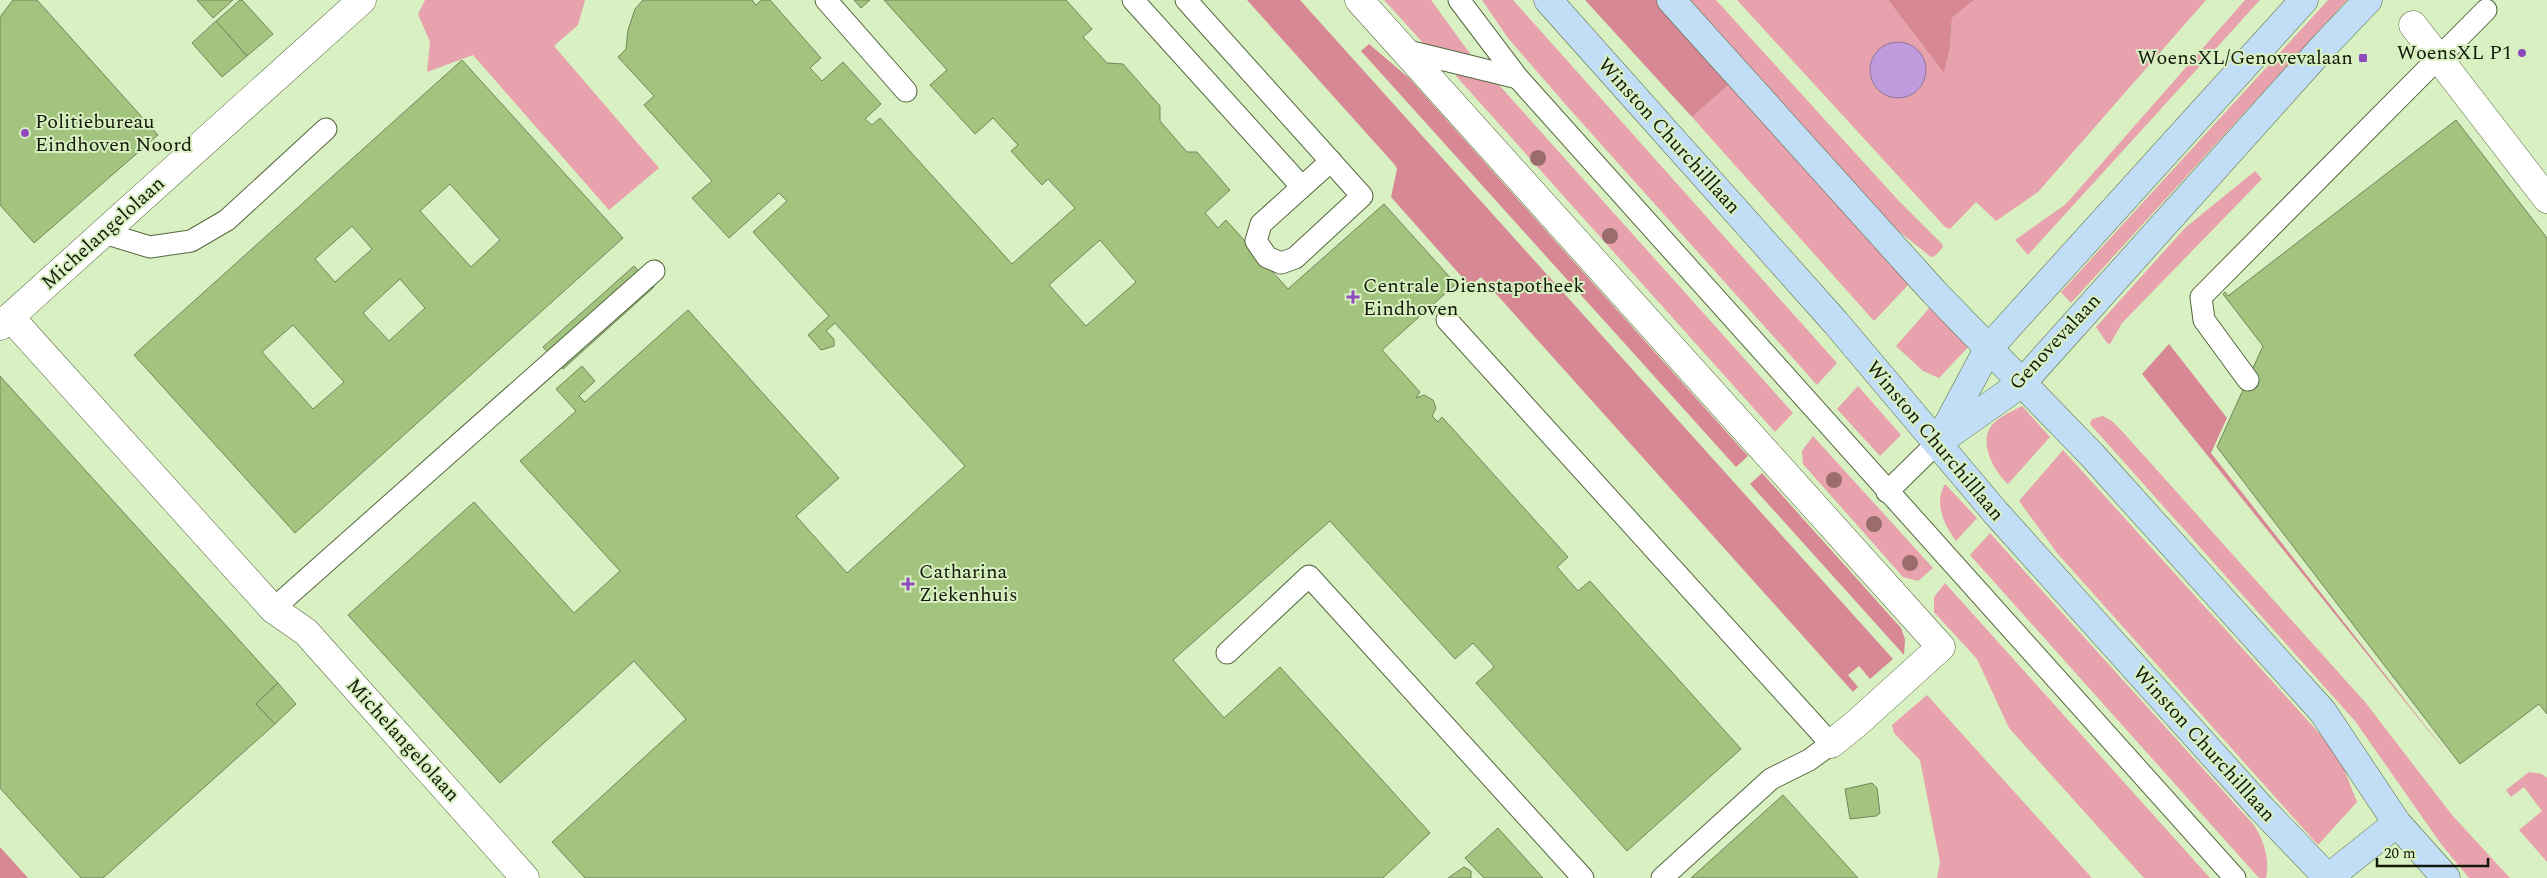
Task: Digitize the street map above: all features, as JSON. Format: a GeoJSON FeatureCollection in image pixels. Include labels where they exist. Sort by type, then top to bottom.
{"type":"FeatureCollection","features":[{"type":"Feature","properties":{"kind":"main road","name":"Winston Churchilllaan"},"geometry":{"type":"LineString","coordinates":[[1548,0],[1836,323],[1937,444],[2069,594],[2261,808],[2328,878]]}},
{"type":"Feature","properties":{"kind":"main road"},"geometry":{"type":"LineString","coordinates":[[1671,0],[1934,292],[2092,455],[2323,712],[2397,823],[2446,878]]}},
{"type":"Feature","properties":{"kind":"main road","name":"Genovevalaan"},"geometry":{"type":"LineString","coordinates":[[1937,444],[1988,348],[2304,0]]}},
{"type":"Feature","properties":{"kind":"main road","name":"Genovevalaan"},"geometry":{"type":"LineString","coordinates":[[1937,444],[2022,383],[2318,52],[2368,0]]}},
{"type":"Feature","properties":{"kind":"main road"},"geometry":{"type":"LineString","coordinates":[[2328,878],[2397,823]]}},
{"type":"Feature","properties":{"kind":"main road"},"geometry":{"type":"LineString","coordinates":[[2360,878],[2397,823]]}},
{"type":"Feature","properties":{"kind":"street","name":"Michelangelolaan"},"geometry":{"type":"LineString","coordinates":[[362,0],[5,322],[274,609],[306,632],[526,878]]}},
{"type":"Feature","properties":{"kind":"street"},"geometry":{"type":"LineString","coordinates":[[1359,0],[1941,646],[1857,723],[1831,744]]}},
{"type":"Feature","properties":{"kind":"street"},"geometry":{"type":"LineString","coordinates":[[2413,25],[2547,199]]}},
{"type":"Feature","properties":{"kind":"lane"},"geometry":{"type":"LineString","coordinates":[[826,0],[906,91]]}},
{"type":"Feature","properties":{"kind":"lane"},"geometry":{"type":"LineString","coordinates":[[1133,0],[1302,187]]}},
{"type":"Feature","properties":{"kind":"lane"},"geometry":{"type":"LineString","coordinates":[[1186,0],[1331,161],[1362,196],[1295,258],[1281,264],[1267,257],[1256,241],[1262,224],[1331,161]]}},
{"type":"Feature","properties":{"kind":"lane"},"geometry":{"type":"LineString","coordinates":[[1459,0],[1518,78],[1887,492],[2235,878]]}},
{"type":"Feature","properties":{"kind":"lane"},"geometry":{"type":"LineString","coordinates":[[2248,380],[2204,320],[2201,297],[2486,10]]}},
{"type":"Feature","properties":{"kind":"lane"},"geometry":{"type":"LineString","coordinates":[[1404,50],[1518,78]]}},
{"type":"Feature","properties":{"kind":"lane"},"geometry":{"type":"LineString","coordinates":[[104,232],[150,247],[191,241],[227,220],[326,129]]}},
{"type":"Feature","properties":{"kind":"lane"},"geometry":{"type":"LineString","coordinates":[[274,609],[654,270]]}},
{"type":"Feature","properties":{"kind":"lane"},"geometry":{"type":"LineString","coordinates":[[1448,320],[1831,744],[1809,760],[1771,779],[1662,878]]}},
{"type":"Feature","properties":{"kind":"lane"},"geometry":{"type":"LineString","coordinates":[[1887,492],[1937,444]]}},
{"type":"Feature","properties":{"kind":"lane"},"geometry":{"type":"LineString","coordinates":[[1227,653],[1309,576],[1583,878]]}},
{"type":"Feature","properties":{"kind":"shaded area"},"geometry":{"type":"Polygon","coordinates":[[[425,0],[585,0],[578,25],[554,46],[659,168],[609,210],[473,55],[427,72],[430,42],[418,14],[425,0]]]}},
{"type":"Feature","properties":{"kind":"shaded area"},"geometry":{"type":"Polygon","coordinates":[[[1247,0],[1300,0],[1893,659],[1870,679],[1859,666],[1848,675],[1858,687],[1853,692],[1481,277],[1470,286],[1391,197],[1397,169],[1395,165],[1247,0]]]}},
{"type":"Feature","properties":{"kind":"shaded area"},"geometry":{"type":"Polygon","coordinates":[[[1384,0],[1431,0],[1471,55],[1470,58],[1424,44],[1384,0]]]}},
{"type":"Feature","properties":{"kind":"shaded area"},"geometry":{"type":"Polygon","coordinates":[[[1482,0],[1513,0],[1837,363],[1817,385],[1566,105],[1508,38],[1482,0]]]}},
{"type":"Feature","properties":{"kind":"shaded area"},"geometry":{"type":"Polygon","coordinates":[[[1585,0],[1658,0],[1732,82],[1692,117],[1585,0]]]}},
{"type":"Feature","properties":{"kind":"shaded area"},"geometry":{"type":"Polygon","coordinates":[[[1685,0],[1716,0],[1898,200],[1942,244],[1943,247],[1935,256],[1931,257],[1891,225],[1685,0]]]}},
{"type":"Feature","properties":{"kind":"shaded area"},"geometry":{"type":"Polygon","coordinates":[[[1737,0],[1888,0],[1944,73],[1950,48],[1952,18],[1974,0],[2206,0],[2038,192],[1996,221],[1976,202],[1950,229],[1945,227],[1737,0]]]}},
{"type":"Feature","properties":{"kind":"shaded area"},"geometry":{"type":"Polygon","coordinates":[[[1888,0],[1974,0],[1952,18],[1950,48],[1944,73],[1888,0]]]}},
{"type":"Feature","properties":{"kind":"shaded area"},"geometry":{"type":"Polygon","coordinates":[[[2245,0],[2260,0],[2028,255],[2015,240],[2066,204],[2245,0]]]}},
{"type":"Feature","properties":{"kind":"shaded area"},"geometry":{"type":"Polygon","coordinates":[[[2328,0],[2347,0],[2071,303],[2061,292],[2328,0]]]}},
{"type":"Feature","properties":{"kind":"shaded area"},"geometry":{"type":"Polygon","coordinates":[[[1892,42],[1904,42],[1918,50],[1926,64],[1924,81],[1918,90],[1904,98],[1892,98],[1882,93],[1875,86],[1870,76],[1870,64],[1875,54],[1882,47],[1892,42]]]}},
{"type":"Feature","properties":{"kind":"shaded area"},"geometry":{"type":"Polygon","coordinates":[[[1369,44],[1409,78],[1748,456],[1736,467],[1361,51],[1369,44]]]}},
{"type":"Feature","properties":{"kind":"shaded area"},"geometry":{"type":"Polygon","coordinates":[[[1458,72],[1499,85],[1793,413],[1775,432],[1456,76],[1458,72]]]}},
{"type":"Feature","properties":{"kind":"shaded area"},"geometry":{"type":"Polygon","coordinates":[[[1732,82],[1911,282],[1874,321],[1692,117],[1732,82]]]}},
{"type":"Feature","properties":{"kind":"shaded area"},"geometry":{"type":"Polygon","coordinates":[[[2255,171],[2262,179],[2122,323],[2110,344],[2107,343],[2096,327],[2185,228],[2255,171]]]}},
{"type":"Feature","properties":{"kind":"shaded area"},"geometry":{"type":"Polygon","coordinates":[[[1932,305],[1969,346],[1939,378],[1923,371],[1896,346],[1932,305]]]}},
{"type":"Feature","properties":{"kind":"shaded area"},"geometry":{"type":"Polygon","coordinates":[[[2169,344],[2227,418],[2211,453],[2456,765],[2142,374],[2169,344]]]}},
{"type":"Feature","properties":{"kind":"shaded area"},"geometry":{"type":"Polygon","coordinates":[[[1858,386],[1901,435],[1880,456],[1837,409],[1858,386]]]}},
{"type":"Feature","properties":{"kind":"shaded area"},"geometry":{"type":"Polygon","coordinates":[[[2022,406],[2050,437],[2008,484],[1992,463],[1987,445],[1987,437],[1989,429],[1995,422],[2022,406]]]}},
{"type":"Feature","properties":{"kind":"shaded area"},"geometry":{"type":"Polygon","coordinates":[[[2103,416],[2112,421],[2121,430],[2365,702],[2452,815],[2510,878],[2469,878],[2441,844],[2355,721],[2090,424],[2092,419],[2103,416]]]}},
{"type":"Feature","properties":{"kind":"shaded area"},"geometry":{"type":"Polygon","coordinates":[[[1813,436],[1933,568],[1918,581],[1903,577],[1803,464],[1802,451],[1813,436]]]}},
{"type":"Feature","properties":{"kind":"shaded area"},"geometry":{"type":"Polygon","coordinates":[[[2063,450],[2328,743],[2344,769],[2357,802],[2318,845],[2057,553],[2019,501],[2063,450]]]}},
{"type":"Feature","properties":{"kind":"shaded area"},"geometry":{"type":"Polygon","coordinates":[[[1762,473],[1901,628],[1905,639],[1904,655],[1750,484],[1762,473]]]}},
{"type":"Feature","properties":{"kind":"shaded area"},"geometry":{"type":"Polygon","coordinates":[[[1945,484],[1977,518],[1956,541],[1948,528],[1940,506],[1940,499],[1945,484]]]}},
{"type":"Feature","properties":{"kind":"shaded area"},"geometry":{"type":"Polygon","coordinates":[[[1990,533],[2253,824],[2267,857],[2266,878],[2259,878],[1970,555],[1990,533]]]}},
{"type":"Feature","properties":{"kind":"shaded area"},"geometry":{"type":"Polygon","coordinates":[[[1945,583],[2210,878],[2144,878],[2009,728],[1977,659],[1934,612],[1934,597],[1945,583]]]}},
{"type":"Feature","properties":{"kind":"shaded area"},"geometry":{"type":"Polygon","coordinates":[[[1927,695],[2092,878],[1937,878],[1940,862],[1920,760],[1894,733],[1892,725],[1927,695]]]}},
{"type":"Feature","properties":{"kind":"shaded area"},"geometry":{"type":"Polygon","coordinates":[[[2529,772],[2542,774],[2547,778],[2547,862],[2519,830],[2542,811],[2524,787],[2511,797],[2506,790],[2529,772]]]}},
{"type":"Feature","properties":{"kind":"shaded area"},"geometry":{"type":"Polygon","coordinates":[[[0,847],[28,878],[0,878],[0,847]]]}},
{"type":"Feature","properties":{"kind":"building"},"geometry":{"type":"Polygon","coordinates":[[[13,0],[37,0],[158,135],[34,243],[0,205],[0,17],[13,0]]]}},
{"type":"Feature","properties":{"kind":"building"},"geometry":{"type":"Polygon","coordinates":[[[197,0],[233,0],[213,18],[197,0]]]}},
{"type":"Feature","properties":{"kind":"building"},"geometry":{"type":"Polygon","coordinates":[[[240,0],[273,34],[247,56],[216,21],[240,0]]]}},
{"type":"Feature","properties":{"kind":"building"},"geometry":{"type":"Polygon","coordinates":[[[643,0],[752,0],[756,5],[761,0],[770,0],[821,58],[810,68],[822,81],[843,62],[881,104],[865,119],[872,125],[880,118],[1012,264],[1075,208],[1048,179],[1042,185],[1011,151],[1018,145],[993,118],[975,134],[930,85],[947,70],[884,0],[1066,0],[1092,29],[1083,37],[1107,63],[1123,64],[1160,106],[1160,121],[1187,152],[1197,152],[1230,190],[1205,213],[1218,228],[1226,220],[1288,289],[1384,204],[1456,284],[1382,350],[1420,392],[1416,398],[1424,395],[1433,400],[1436,408],[1432,416],[1438,422],[1442,417],[1568,557],[1557,567],[1578,591],[1590,581],[1741,749],[1627,851],[1476,683],[1494,667],[1492,664],[1473,643],[1455,659],[1330,521],[1173,660],[1224,718],[1280,667],[1430,833],[1383,878],[585,878],[552,842],[686,719],[634,661],[500,783],[348,615],[474,502],[574,613],[620,571],[520,461],[576,411],[556,389],[582,366],[595,381],[579,396],[585,402],[688,310],[839,478],[796,516],[847,573],[965,466],[835,323],[826,331],[834,339],[834,346],[821,350],[808,335],[829,316],[753,232],[787,201],[779,193],[729,238],[692,198],[712,181],[644,105],[654,96],[618,57],[626,49],[628,30],[635,9],[643,0]],[[1100,240],[1049,285],[1086,326],[1136,282],[1100,240]]]}},
{"type":"Feature","properties":{"kind":"building"},"geometry":{"type":"Polygon","coordinates":[[[854,0],[870,0],[861,8],[854,0]]]}},
{"type":"Feature","properties":{"kind":"building"},"geometry":{"type":"Polygon","coordinates":[[[216,21],[247,56],[222,77],[192,43],[216,21]]]}},
{"type":"Feature","properties":{"kind":"building"},"geometry":{"type":"Polygon","coordinates":[[[462,60],[623,238],[295,533],[134,355],[462,60]],[[450,184],[420,211],[471,267],[500,240],[450,184]],[[352,226],[315,259],[335,282],[372,249],[352,226]],[[400,279],[363,313],[389,341],[425,308],[400,279]],[[293,325],[262,352],[313,409],[344,382],[293,325]]]}},
{"type":"Feature","properties":{"kind":"building"},"geometry":{"type":"Polygon","coordinates":[[[2456,120],[2547,238],[2547,714],[2539,704],[2460,764],[2217,447],[2263,346],[2223,294],[2225,292],[2228,296],[2456,120]]]}},
{"type":"Feature","properties":{"kind":"building"},"geometry":{"type":"Polygon","coordinates":[[[634,266],[654,287],[563,369],[543,347],[634,266]]]}},
{"type":"Feature","properties":{"kind":"building"},"geometry":{"type":"Polygon","coordinates":[[[0,376],[278,683],[256,704],[275,724],[103,878],[81,878],[0,788],[0,376]]]}},
{"type":"Feature","properties":{"kind":"building"},"geometry":{"type":"Polygon","coordinates":[[[278,683],[296,704],[275,724],[256,704],[278,683]]]}},
{"type":"Feature","properties":{"kind":"building"},"geometry":{"type":"Polygon","coordinates":[[[1872,783],[1877,788],[1880,813],[1876,816],[1850,819],[1845,789],[1872,783]]]}},
{"type":"Feature","properties":{"kind":"building"},"geometry":{"type":"Polygon","coordinates":[[[1783,795],[1858,878],[1691,878],[1783,795]]]}},
{"type":"Feature","properties":{"kind":"building"},"geometry":{"type":"Polygon","coordinates":[[[1498,828],[1543,878],[1484,878],[1465,858],[1498,828]]]}},
{"type":"Feature","properties":{"kind":"building"},"geometry":{"type":"Polygon","coordinates":[[[1464,867],[1471,871],[1471,878],[1448,878],[1464,867]]]}},
{"type":"Feature","properties":{"kind":"place","name":"WoensXL P1"},"geometry":{"type":"Point","coordinates":[2522,53]}},
{"type":"Feature","properties":{"kind":"place","name":"WoensXL/Genovevalaan"},"geometry":{"type":"Point","coordinates":[2363,58]}},
{"type":"Feature","properties":{"kind":"place","name":"Politiebureau Eindhoven Noord"},"geometry":{"type":"Point","coordinates":[25,133]}},
{"type":"Feature","properties":{"kind":"place","name":"Centrale Dienstapotheek Eindhoven"},"geometry":{"type":"Point","coordinates":[1353,297]}},
{"type":"Feature","properties":{"kind":"place","name":"Catharina Ziekenhuis"},"geometry":{"type":"Point","coordinates":[908,584]}}]}
